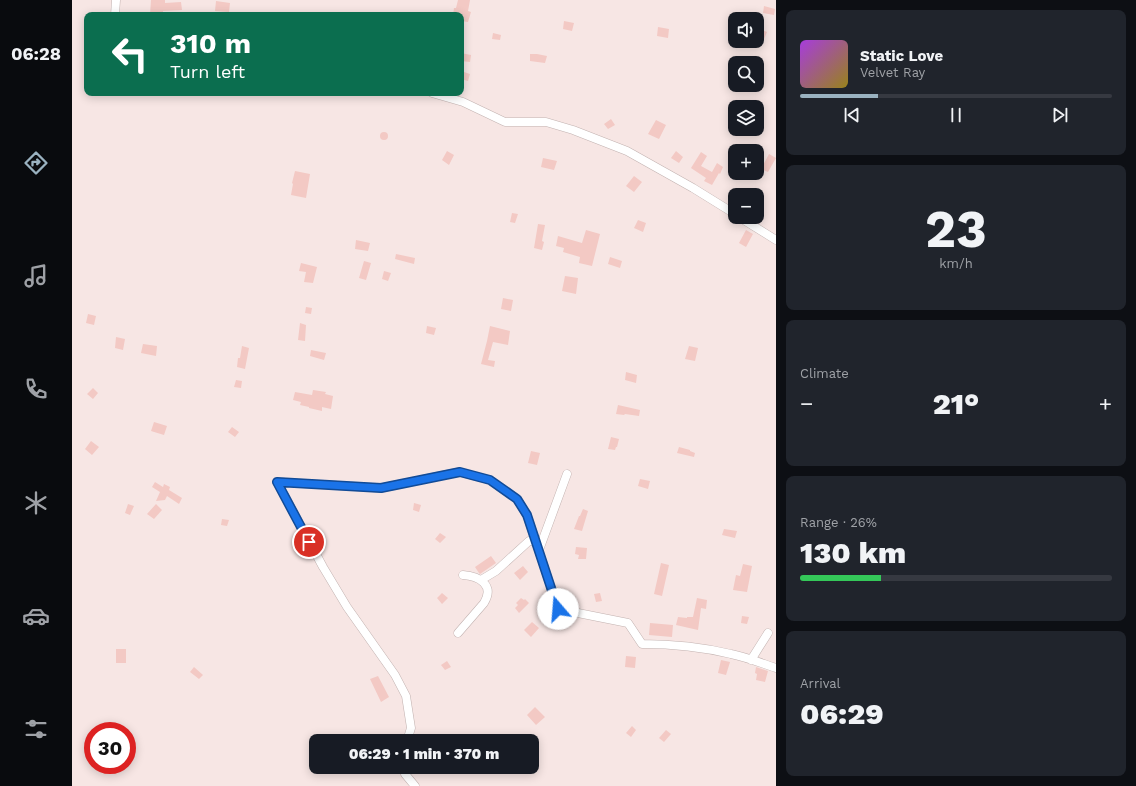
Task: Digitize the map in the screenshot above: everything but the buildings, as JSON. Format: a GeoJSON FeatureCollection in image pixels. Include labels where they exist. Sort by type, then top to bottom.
{"type":"FeatureCollection","features":[{"type":"Feature","properties":{"kind":"street"},"geometry":{"type":"LineString","coordinates":[[115,12],[116,0]]}},
{"type":"Feature","properties":{"kind":"street"},"geometry":{"type":"LineString","coordinates":[[442,96],[463,102],[505,122],[546,122],[573,130],[627,151],[728,210]]}},
{"type":"Feature","properties":{"kind":"street"},"geometry":{"type":"LineString","coordinates":[[750,224],[776,240]]}},
{"type":"Feature","properties":{"kind":"street"},"geometry":{"type":"LineString","coordinates":[[409,734],[411,728],[406,696],[395,675],[347,607],[327,574],[277,482],[381,488],[460,472],[490,480],[517,499],[527,515],[558,609],[628,623],[642,644],[667,644],[698,647],[732,654],[776,668]]}},
{"type":"Feature","properties":{"kind":"street"},"geometry":{"type":"LineString","coordinates":[[539,550],[567,474]]}},
{"type":"Feature","properties":{"kind":"street"},"geometry":{"type":"LineString","coordinates":[[481,580],[496,571],[529,541],[536,541]]}},
{"type":"Feature","properties":{"kind":"street"},"geometry":{"type":"LineString","coordinates":[[458,633],[487,598],[488,591],[485,584],[481,580],[472,576],[463,575]]}},
{"type":"Feature","properties":{"kind":"street"},"geometry":{"type":"LineString","coordinates":[[751,660],[768,633]]}},
{"type":"Feature","properties":{"kind":"street"},"geometry":{"type":"LineString","coordinates":[[405,774],[415,786]]}},
{"type":"Feature","properties":{"kind":"route"},"geometry":{"type":"LineString","coordinates":[[309,542],[277,482],[381,488],[460,472],[490,480],[517,499],[527,515],[558,609]]}}]}
